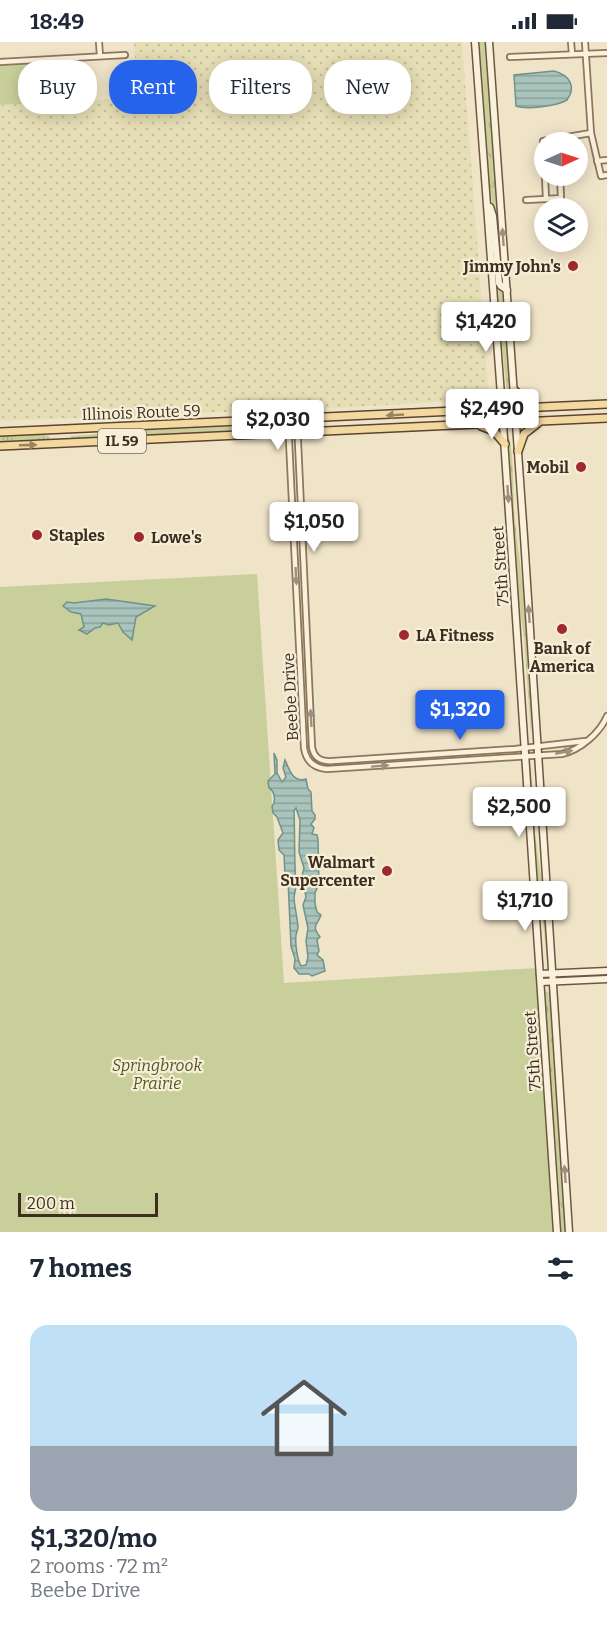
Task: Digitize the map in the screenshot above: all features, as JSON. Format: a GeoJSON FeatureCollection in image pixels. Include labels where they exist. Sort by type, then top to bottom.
{"type":"FeatureCollection","features":[{"type":"Feature","properties":{"kind":"main road","name":"75th Street"},"geometry":{"type":"LineString","coordinates":[[476,42],[557,1232]]}},
{"type":"Feature","properties":{"kind":"main road","name":"75th Street"},"geometry":{"type":"LineString","coordinates":[[489,42],[569,1232]]}},
{"type":"Feature","properties":{"kind":"main road"},"geometry":{"type":"LineString","coordinates":[[487,200],[493,216],[499,282],[507,290]]}},
{"type":"Feature","properties":{"kind":"main road"},"geometry":{"type":"LineString","coordinates":[[514,390],[534,408]]}},
{"type":"Feature","properties":{"kind":"main road","name":"Illinois Route 59"},"geometry":{"type":"LineString","coordinates":[[0,432],[607,404]]}},
{"type":"Feature","properties":{"kind":"main road","name":"Illinois Route 59"},"geometry":{"type":"LineString","coordinates":[[0,446],[607,418]]}},
{"type":"Feature","properties":{"kind":"main road"},"geometry":{"type":"LineString","coordinates":[[518,451],[524,434],[541,421]]}},
{"type":"Feature","properties":{"kind":"main road"},"geometry":{"type":"LineString","coordinates":[[479,424],[494,431],[505,444]]}},
{"type":"Feature","properties":{"kind":"main road"},"geometry":{"type":"LineString","coordinates":[[540,974],[607,971]]}},
{"type":"Feature","properties":{"kind":"main road"},"geometry":{"type":"LineString","coordinates":[[541,982],[607,979]]}},
{"type":"Feature","properties":{"kind":"street"},"geometry":{"type":"LineString","coordinates":[[99,42],[100,56]]}},
{"type":"Feature","properties":{"kind":"street"},"geometry":{"type":"LineString","coordinates":[[571,42],[572,54]]}},
{"type":"Feature","properties":{"kind":"street"},"geometry":{"type":"LineString","coordinates":[[585,42],[591,133],[601,176],[607,175]]}},
{"type":"Feature","properties":{"kind":"street"},"geometry":{"type":"LineString","coordinates":[[510,57],[607,53]]}},
{"type":"Feature","properties":{"kind":"street"},"geometry":{"type":"LineString","coordinates":[[0,62],[125,55]]}},
{"type":"Feature","properties":{"kind":"street"},"geometry":{"type":"LineString","coordinates":[[597,161],[607,160]]}},
{"type":"Feature","properties":{"kind":"street"},"geometry":{"type":"LineString","coordinates":[[526,200],[534,200]]}},
{"type":"Feature","properties":{"kind":"street","name":"Beebe Drive"},"geometry":{"type":"LineString","coordinates":[[288,420],[304,748],[308,760],[317,767],[327,769],[526,757],[569,752],[579,747],[598,731],[607,716]]}},
{"type":"Feature","properties":{"kind":"street","name":"Beebe Drive"},"geometry":{"type":"LineString","coordinates":[[297,420],[312,747],[315,756],[326,761],[538,747],[585,741]]}},
{"type":"Feature","properties":{"kind":"shaded area"},"geometry":{"type":"Polygon","coordinates":[[[134,42],[462,42],[489,399],[353,407],[0,421],[0,105],[18,104],[18,114],[97,114],[97,100],[109,99],[109,114],[197,114],[197,60],[135,60],[134,42]]]}},
{"type":"Feature","properties":{"kind":"green space"},"geometry":{"type":"Polygon","coordinates":[[[478,42],[487,42],[503,284],[486,157],[478,42]]]}},
{"type":"Feature","properties":{"kind":"green space"},"geometry":{"type":"Polygon","coordinates":[[[18,62],[18,104],[0,105],[0,63],[18,62]]]}},
{"type":"Feature","properties":{"kind":"green space"},"geometry":{"type":"Polygon","coordinates":[[[495,274],[505,291],[511,396],[507,396],[495,274]]]}},
{"type":"Feature","properties":{"kind":"green space"},"geometry":{"type":"Polygon","coordinates":[[[274,425],[277,429],[71,438],[71,436],[141,430],[274,425]]]}},
{"type":"Feature","properties":{"kind":"green space"},"geometry":{"type":"Polygon","coordinates":[[[40,434],[49,436],[50,439],[0,441],[0,436],[40,434]]]}},
{"type":"Feature","properties":{"kind":"green space"},"geometry":{"type":"Polygon","coordinates":[[[508,434],[529,654],[531,735],[524,638],[518,598],[508,434]]]}},
{"type":"Feature","properties":{"kind":"green space","name":"Springbrook Prairie"},"geometry":{"type":"Polygon","coordinates":[[[257,574],[284,983],[536,968],[553,1232],[0,1232],[0,587],[257,574]]]}},
{"type":"Feature","properties":{"kind":"green space"},"geometry":{"type":"Polygon","coordinates":[[[529,765],[544,898],[547,958],[535,855],[529,765]]]}},
{"type":"Feature","properties":{"kind":"green space"},"geometry":{"type":"Polygon","coordinates":[[[547,991],[550,994],[566,1232],[560,1232],[544,994],[547,991]]]}},
{"type":"Feature","properties":{"kind":"water"},"geometry":{"type":"Polygon","coordinates":[[[554,71],[564,75],[570,82],[571,90],[567,100],[542,107],[516,106],[514,75],[554,71]]]}},
{"type":"Feature","properties":{"kind":"water"},"geometry":{"type":"Polygon","coordinates":[[[106,599],[155,606],[136,617],[132,640],[123,632],[118,623],[109,625],[103,623],[87,634],[79,630],[84,627],[81,614],[71,612],[63,606],[67,602],[106,599]]]}},
{"type":"Feature","properties":{"kind":"water"},"geometry":{"type":"Polygon","coordinates":[[[274,753],[277,760],[277,773],[282,782],[286,777],[283,768],[285,760],[294,777],[301,780],[306,779],[311,792],[312,811],[315,815],[311,824],[314,828],[312,834],[317,835],[318,839],[319,883],[315,893],[315,904],[317,912],[321,915],[315,928],[320,937],[317,940],[319,951],[317,955],[323,960],[325,971],[312,976],[299,974],[294,968],[288,880],[285,875],[284,855],[279,850],[278,840],[283,833],[273,813],[274,797],[268,781],[275,774],[274,753]],[[296,808],[294,811],[296,885],[294,899],[298,926],[296,946],[301,966],[306,965],[308,957],[306,941],[308,928],[303,905],[306,897],[302,876],[304,868],[299,852],[300,820],[296,808]]]}},
{"type":"Feature","properties":{"kind":"place","name":"Jimmy John's"},"geometry":{"type":"Point","coordinates":[573,266]}},
{"type":"Feature","properties":{"kind":"place","name":"Mobil"},"geometry":{"type":"Point","coordinates":[581,467]}},
{"type":"Feature","properties":{"kind":"place","name":"Staples"},"geometry":{"type":"Point","coordinates":[37,535]}},
{"type":"Feature","properties":{"kind":"place","name":"Lowe's"},"geometry":{"type":"Point","coordinates":[139,537]}},
{"type":"Feature","properties":{"kind":"place","name":"Bank of America"},"geometry":{"type":"Point","coordinates":[562,629]}},
{"type":"Feature","properties":{"kind":"place","name":"LA Fitness"},"geometry":{"type":"Point","coordinates":[404,635]}},
{"type":"Feature","properties":{"kind":"place","name":"Walmart Supercenter"},"geometry":{"type":"Point","coordinates":[387,871]}}]}
